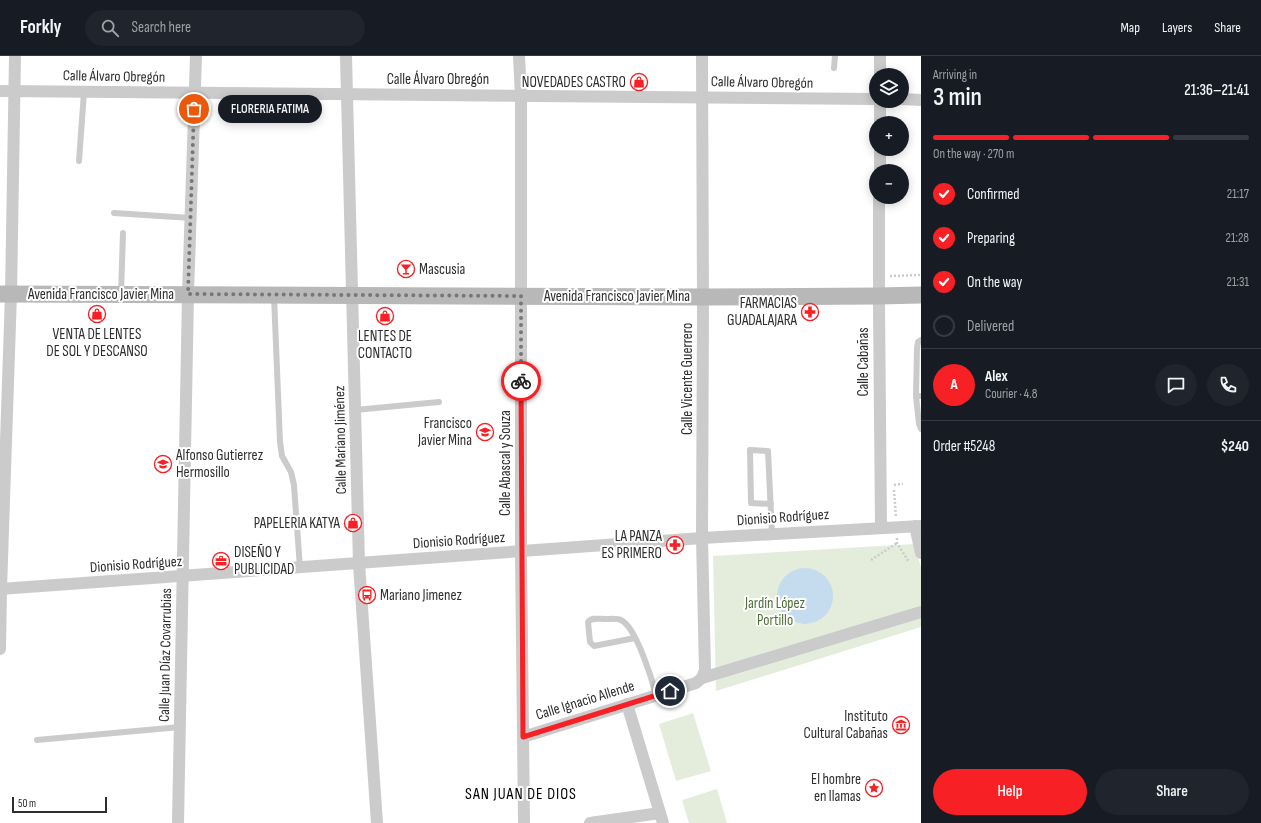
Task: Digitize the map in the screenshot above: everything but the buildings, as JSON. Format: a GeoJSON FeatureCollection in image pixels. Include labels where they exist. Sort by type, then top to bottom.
{"type":"FeatureCollection","features":[{"type":"Feature","properties":{"kind":"main road","name":"Avenida Francisco Javier Mina"},"geometry":{"type":"LineString","coordinates":[[6,294],[521,296],[921,295]]}},
{"type":"Feature","properties":{"kind":"street"},"geometry":{"type":"LineString","coordinates":[[0,649],[6,294],[15,56]]}},
{"type":"Feature","properties":{"kind":"street","name":"Calle Juan Díaz Covarrubias"},"geometry":{"type":"LineString","coordinates":[[178,823],[188,294],[196,56]]}},
{"type":"Feature","properties":{"kind":"street","name":"Calle Mariano Jiménez"},"geometry":{"type":"LineString","coordinates":[[346,56],[359,564],[377,823]]}},
{"type":"Feature","properties":{"kind":"street","name":"Calle Abascal y Souza"},"geometry":{"type":"LineString","coordinates":[[518,56],[520,96],[521,552],[524,823]]}},
{"type":"Feature","properties":{"kind":"street","name":"Calle Vicente Guerrero"},"geometry":{"type":"LineString","coordinates":[[702,56],[702,538],[705,670],[702,678]]}},
{"type":"Feature","properties":{"kind":"street"},"geometry":{"type":"LineString","coordinates":[[880,56],[880,68]]}},
{"type":"Feature","properties":{"kind":"street","name":"Calle Álvaro Obregón"},"geometry":{"type":"LineString","coordinates":[[0,91],[869,99]]}},
{"type":"Feature","properties":{"kind":"street"},"geometry":{"type":"LineString","coordinates":[[909,99],[921,100]]}},
{"type":"Feature","properties":{"kind":"street","name":"Calle Cabañas"},"geometry":{"type":"LineString","coordinates":[[879,204],[881,527]]}},
{"type":"Feature","properties":{"kind":"street"},"geometry":{"type":"LineString","coordinates":[[918,526],[921,553]]}},
{"type":"Feature","properties":{"kind":"street","name":"Dionisio Rodríguez"},"geometry":{"type":"LineString","coordinates":[[0,589],[702,538],[918,526]]}},
{"type":"Feature","properties":{"kind":"street","name":"Calle Ignacio Allende"},"geometry":{"type":"LineString","coordinates":[[523,737],[696,683],[702,678],[921,612]]}},
{"type":"Feature","properties":{"kind":"street"},"geometry":{"type":"LineString","coordinates":[[590,823],[662,818],[627,704]]}},
{"type":"Feature","properties":{"kind":"lane"},"geometry":{"type":"LineString","coordinates":[[834,56],[834,68]]}},
{"type":"Feature","properties":{"kind":"lane"},"geometry":{"type":"LineString","coordinates":[[79,161],[84,92]]}},
{"type":"Feature","properties":{"kind":"lane"},"geometry":{"type":"LineString","coordinates":[[114,212],[191,218]]}},
{"type":"Feature","properties":{"kind":"lane"},"geometry":{"type":"LineString","coordinates":[[121,294],[123,233]]}},
{"type":"Feature","properties":{"kind":"lane"},"geometry":{"type":"LineString","coordinates":[[274,294],[280,442],[282,456],[291,472],[294,485],[300,568]]}},
{"type":"Feature","properties":{"kind":"lane"},"geometry":{"type":"LineString","coordinates":[[921,340],[918,342],[917,348],[919,424],[921,428]]}},
{"type":"Feature","properties":{"kind":"lane"},"geometry":{"type":"LineString","coordinates":[[355,410],[439,402]]}},
{"type":"Feature","properties":{"kind":"lane"},"geometry":{"type":"LineString","coordinates":[[770,504],[751,503],[750,450],[768,451],[772,534]]}},
{"type":"Feature","properties":{"kind":"lane"},"geometry":{"type":"LineString","coordinates":[[635,638],[594,646],[590,642],[588,622],[593,619],[620,620],[625,623],[635,638],[647,665],[656,695]]}},
{"type":"Feature","properties":{"kind":"lane"},"geometry":{"type":"LineString","coordinates":[[37,740],[180,727]]}},
{"type":"Feature","properties":{"kind":"path"},"geometry":{"type":"LineString","coordinates":[[879,276],[921,275]]}},
{"type":"Feature","properties":{"kind":"path"},"geometry":{"type":"LineString","coordinates":[[896,521],[894,485],[903,484]]}},
{"type":"Feature","properties":{"kind":"path"},"geometry":{"type":"LineString","coordinates":[[897,535],[897,542],[908,562]]}},
{"type":"Feature","properties":{"kind":"path"},"geometry":{"type":"LineString","coordinates":[[871,560],[897,542]]}},
{"type":"Feature","properties":{"kind":"green space","name":"Jardín López Portillo"},"geometry":{"type":"Polygon","coordinates":[[[914,544],[921,567],[921,627],[716,691],[713,556],[914,544]]]}},
{"type":"Feature","properties":{"kind":"green space"},"geometry":{"type":"Polygon","coordinates":[[[693,713],[711,771],[676,781],[659,724],[693,713]]]}},
{"type":"Feature","properties":{"kind":"green space"},"geometry":{"type":"Polygon","coordinates":[[[717,789],[727,823],[689,823],[682,800],[717,789]]]}},
{"type":"Feature","properties":{"kind":"water"},"geometry":{"type":"Polygon","coordinates":[[[800,568],[810,568],[825,576],[831,585],[833,596],[831,607],[825,616],[810,624],[800,624],[789,619],[782,612],[777,601],[777,591],[782,580],[789,573],[800,568]]]}},
{"type":"Feature","properties":{"kind":"way so far"},"geometry":{"type":"LineString","coordinates":[[194,109],[188,294],[521,296],[521,381]]}},
{"type":"Feature","properties":{"kind":"place","name":"NOVEDADES CASTRO"},"geometry":{"type":"Point","coordinates":[639,82]}},
{"type":"Feature","properties":{"kind":"place","name":"FLORERIA FATIMA"},"geometry":{"type":"Point","coordinates":[194,109]}},
{"type":"Feature","properties":{"kind":"place","name":"Mascusia"},"geometry":{"type":"Point","coordinates":[406,269]}},
{"type":"Feature","properties":{"kind":"place","name":"FARMACIAS GUADALAJARA"},"geometry":{"type":"Point","coordinates":[810,312]}},
{"type":"Feature","properties":{"kind":"place","name":"VENTA DE LENTES DE SOL Y DESCANSO"},"geometry":{"type":"Point","coordinates":[97,314]}},
{"type":"Feature","properties":{"kind":"place","name":"LENTES DE CONTACTO"},"geometry":{"type":"Point","coordinates":[385,316]}},
{"type":"Feature","properties":{"kind":"place","name":"Francisco Javier Mina"},"geometry":{"type":"Point","coordinates":[485,432]}},
{"type":"Feature","properties":{"kind":"place","name":"Alfonso Gutierrez Hermosillo"},"geometry":{"type":"Point","coordinates":[163,464]}},
{"type":"Feature","properties":{"kind":"place","name":"PAPELERIA KATYA"},"geometry":{"type":"Point","coordinates":[353,523]}},
{"type":"Feature","properties":{"kind":"place","name":"LA PANZA ES PRIMERO"},"geometry":{"type":"Point","coordinates":[675,545]}},
{"type":"Feature","properties":{"kind":"place","name":"DISEÑO Y PUBLICIDAD"},"geometry":{"type":"Point","coordinates":[221,561]}},
{"type":"Feature","properties":{"kind":"place","name":"Mariano Jimenez"},"geometry":{"type":"Point","coordinates":[367,595]}},
{"type":"Feature","properties":{"kind":"place","name":"Instituto Cultural Cabañas"},"geometry":{"type":"Point","coordinates":[901,725]}},
{"type":"Feature","properties":{"kind":"place","name":"El hombre en llamas"},"geometry":{"type":"Point","coordinates":[874,788]}},
{"type":"Feature","properties":{"kind":"district","name":"SAN JUAN DE DIOS"},"geometry":{"type":"Point","coordinates":[521,793]}},
{"type":"Feature","properties":{"kind":"route"},"geometry":{"type":"LineString","coordinates":[[521,381],[523,737],[670,691]]}}]}
